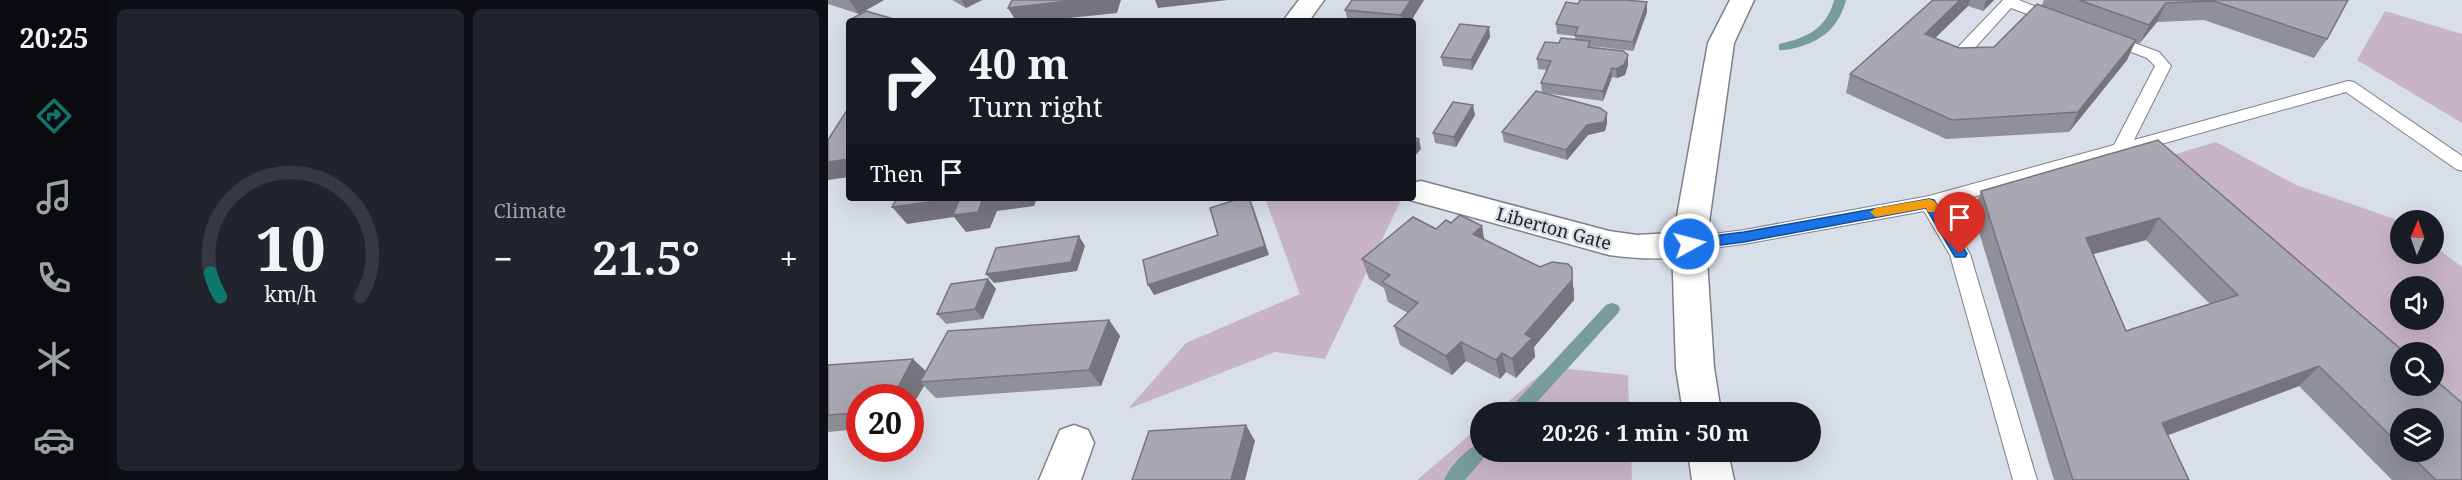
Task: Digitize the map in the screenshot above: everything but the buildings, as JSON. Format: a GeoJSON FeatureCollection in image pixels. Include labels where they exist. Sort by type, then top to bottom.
{"type":"FeatureCollection","features":[{"type":"Feature","properties":{"kind":"main road"},"geometry":{"type":"LineString","coordinates":[[1298,18],[1312,0]]}},
{"type":"Feature","properties":{"kind":"main road"},"geometry":{"type":"LineString","coordinates":[[1700,402],[1695,368],[1689,244],[1721,43],[1716,0]]}},
{"type":"Feature","properties":{"kind":"main road"},"geometry":{"type":"LineString","coordinates":[[1721,43],[1742,0]]}},
{"type":"Feature","properties":{"kind":"main road","name":"Liberton Gate"},"geometry":{"type":"LineString","coordinates":[[1421,192],[1609,243],[1637,247],[1689,244]]}},
{"type":"Feature","properties":{"kind":"main road"},"geometry":{"type":"LineString","coordinates":[[1060,480],[1074,443]]}},
{"type":"Feature","properties":{"kind":"main road"},"geometry":{"type":"LineString","coordinates":[[1710,462],[1713,480]]}},
{"type":"Feature","properties":{"kind":"lane"},"geometry":{"type":"LineString","coordinates":[[1965,49],[2010,1],[2065,23]]}},
{"type":"Feature","properties":{"kind":"lane"},"geometry":{"type":"LineString","coordinates":[[2087,31],[2154,55],[2163,66],[2121,149]]}},
{"type":"Feature","properties":{"kind":"lane"},"geometry":{"type":"LineString","coordinates":[[1689,244],[1744,237],[1929,203],[2348,86],[2462,165]]}},
{"type":"Feature","properties":{"kind":"lane"},"geometry":{"type":"LineString","coordinates":[[1929,203],[1960,254],[2025,480]]}},
{"type":"Feature","properties":{"kind":"shaded area"},"geometry":{"type":"Polygon","coordinates":[[[2385,11],[2462,34],[2462,123],[2357,60],[2385,11]]]}},
{"type":"Feature","properties":{"kind":"shaded area"},"geometry":{"type":"Polygon","coordinates":[[[2216,142],[2296,185],[2390,218],[2390,264],[2444,264],[2444,253],[2462,267],[2462,417],[2442,396],[2444,342],[2390,342],[2390,344],[2162,158],[2216,142]]]}},
{"type":"Feature","properties":{"kind":"shaded area"},"geometry":{"type":"Polygon","coordinates":[[[1266,201],[1401,201],[1325,359],[1275,352],[1128,409],[1186,343],[1300,294],[1266,201]]]}},
{"type":"Feature","properties":{"kind":"shaded area"},"geometry":{"type":"Polygon","coordinates":[[[1549,367],[1628,375],[1629,402],[1508,402],[1549,367]]]}},
{"type":"Feature","properties":{"kind":"shaded area"},"geometry":{"type":"Polygon","coordinates":[[[1470,435],[1470,462],[1631,462],[1632,480],[1417,480],[1470,435]]]}},
{"type":"Feature","properties":{"kind":"waterway"},"geometry":{"type":"LineString","coordinates":[[1783,47],[1803,42],[1820,33],[1833,19],[1840,0]]}},
{"type":"Feature","properties":{"kind":"waterway"},"geometry":{"type":"LineString","coordinates":[[1526,402],[1612,309]]}},
{"type":"Feature","properties":{"kind":"waterway"},"geometry":{"type":"LineString","coordinates":[[1453,480],[1470,462]]}},
{"type":"Feature","properties":{"kind":"slow traffic"},"geometry":{"type":"LineString","coordinates":[[1876,212],[1929,203],[1933,209]]}},
{"type":"Feature","properties":{"kind":"route"},"geometry":{"type":"LineString","coordinates":[[1689,244],[1744,237],[1929,203],[1960,254]]}}]}
